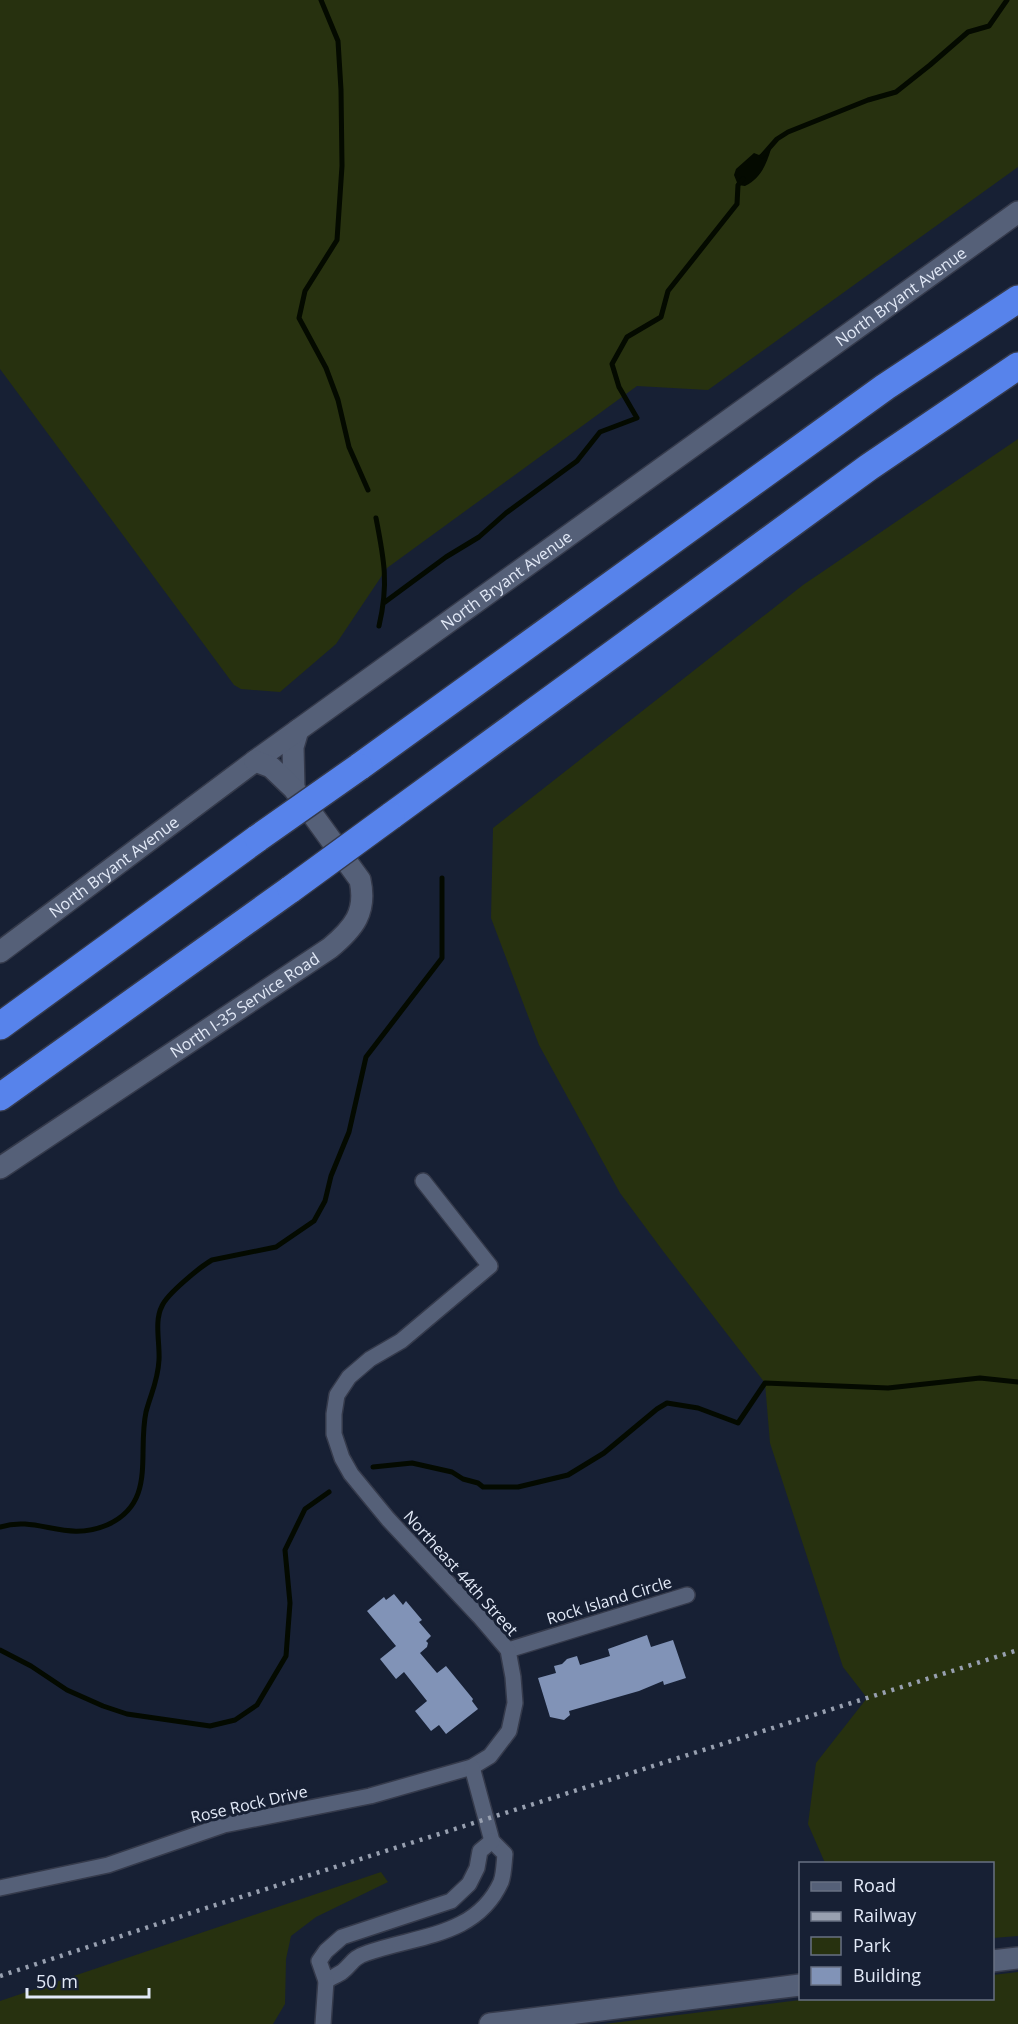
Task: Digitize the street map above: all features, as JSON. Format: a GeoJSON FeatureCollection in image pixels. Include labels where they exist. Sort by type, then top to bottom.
{"type":"FeatureCollection","features":[{"type":"Feature","properties":{"kind":"highway"},"geometry":{"type":"LineString","coordinates":[[977,326],[1018,284]]}},
{"type":"Feature","properties":{"kind":"highway"},"geometry":{"type":"LineString","coordinates":[[0,1026],[885,387],[1018,298]]}},
{"type":"Feature","properties":{"kind":"highway"},"geometry":{"type":"LineString","coordinates":[[0,1097],[291,889],[869,467],[1018,366]]}},
{"type":"Feature","properties":{"kind":"street","name":"North Bryant Avenue"},"geometry":{"type":"LineString","coordinates":[[0,952],[255,761],[1018,212]]}},
{"type":"Feature","properties":{"kind":"street"},"geometry":{"type":"LineString","coordinates":[[294,789],[293,747],[298,730]]}},
{"type":"Feature","properties":{"kind":"street","name":"North I-35 Service Road"},"geometry":{"type":"LineString","coordinates":[[0,1168],[330,948],[352,926],[362,906],[363,893],[360,880],[294,789],[271,767],[255,761]]}},
{"type":"Feature","properties":{"kind":"street","name":"Northeast 44th Street"},"geometry":{"type":"LineString","coordinates":[[423,1181],[490,1266],[401,1341],[370,1359],[349,1377],[337,1395],[333,1414],[334,1434],[342,1458],[363,1490],[508,1650],[515,1703],[509,1731],[490,1756],[472,1767]]}},
{"type":"Feature","properties":{"kind":"street","name":"Rock Island Circle"},"geometry":{"type":"LineString","coordinates":[[508,1650],[687,1595]]}},
{"type":"Feature","properties":{"kind":"street"},"geometry":{"type":"LineString","coordinates":[[326,1981],[342,1972],[354,1959],[446,1931],[463,1924],[485,1907],[502,1880],[506,1854],[492,1841],[472,1767]]}},
{"type":"Feature","properties":{"kind":"street","name":"Rose Rock Drive"},"geometry":{"type":"LineString","coordinates":[[0,1888],[108,1865],[224,1825],[370,1796],[472,1767]]}},
{"type":"Feature","properties":{"kind":"street"},"geometry":{"type":"LineString","coordinates":[[323,2024],[326,1981],[319,1961],[326,1951],[342,1936],[451,1901],[469,1884],[477,1868],[480,1851],[492,1841]]}},
{"type":"Feature","properties":{"kind":"street"},"geometry":{"type":"LineString","coordinates":[[451,1901],[463,1924]]}},
{"type":"Feature","properties":{"kind":"street"},"geometry":{"type":"LineString","coordinates":[[381,1924],[388,1947]]}},
{"type":"Feature","properties":{"kind":"street"},"geometry":{"type":"LineString","coordinates":[[342,1936],[354,1959]]}},
{"type":"Feature","properties":{"kind":"street"},"geometry":{"type":"LineString","coordinates":[[994,1961],[1018,1958]]}},
{"type":"Feature","properties":{"kind":"street"},"geometry":{"type":"LineString","coordinates":[[490,2024],[799,1985]]}},
{"type":"Feature","properties":{"kind":"green space"},"geometry":{"type":"Polygon","coordinates":[[[0,0],[1018,0],[1018,167],[708,390],[637,386],[387,568],[336,644],[280,692],[241,689],[234,685],[0,369],[0,0]]]}},
{"type":"Feature","properties":{"kind":"green space"},"geometry":{"type":"Polygon","coordinates":[[[1018,439],[1018,1936],[994,1938],[994,1862],[825,1862],[808,1824],[816,1763],[867,1698],[843,1667],[770,1443],[765,1383],[620,1193],[539,1045],[491,918],[493,828],[803,585],[1018,439]]]}},
{"type":"Feature","properties":{"kind":"green space"},"geometry":{"type":"Polygon","coordinates":[[[381,1872],[388,1882],[316,1917],[291,1936],[286,1959],[285,2004],[273,2024],[0,2024],[0,2001],[381,1872]]]}},
{"type":"Feature","properties":{"kind":"green space"},"geometry":{"type":"Polygon","coordinates":[[[1018,1972],[1018,2024],[604,2024],[800,2000],[994,2000],[994,1975],[1018,1972]]]}},
{"type":"Feature","properties":{"kind":"shaded area"},"geometry":{"type":"Polygon","coordinates":[[[771,149],[759,175],[745,186],[738,185],[734,175],[736,169],[754,153],[759,155],[771,149]]]}},
{"type":"Feature","properties":{"kind":"building"},"geometry":{"type":"Polygon","coordinates":[[[394,1594],[403,1605],[406,1601],[422,1620],[419,1622],[431,1636],[426,1641],[427,1647],[420,1653],[437,1673],[446,1666],[473,1699],[478,1709],[446,1734],[439,1725],[431,1731],[415,1711],[427,1701],[404,1672],[396,1679],[380,1659],[396,1646],[367,1611],[384,1597],[386,1600],[394,1594]]]}},
{"type":"Feature","properties":{"kind":"building"},"geometry":{"type":"Polygon","coordinates":[[[647,1635],[651,1647],[673,1640],[686,1678],[664,1685],[663,1681],[639,1691],[569,1711],[570,1715],[564,1720],[550,1717],[538,1678],[556,1673],[554,1666],[562,1664],[567,1659],[577,1656],[580,1665],[610,1656],[608,1649],[647,1635]]]}},
{"type":"Feature","properties":{"kind":"waterway"},"geometry":{"type":"LineString","coordinates":[[321,0],[338,41],[342,166],[337,240],[305,291],[299,318],[326,368],[338,400],[349,447],[368,490]]}},
{"type":"Feature","properties":{"kind":"waterway"},"geometry":{"type":"LineString","coordinates":[[762,156],[777,139],[788,132],[868,100],[896,92],[968,32],[989,26],[1007,0]]}},
{"type":"Feature","properties":{"kind":"waterway"},"geometry":{"type":"LineString","coordinates":[[385,602],[446,557],[479,537],[506,513],[577,461],[600,432],[637,418],[619,387],[612,364],[627,337],[661,317],[668,291],[737,204],[738,185],[743,179]]}},
{"type":"Feature","properties":{"kind":"waterway"},"geometry":{"type":"LineString","coordinates":[[376,518],[385,584],[379,626]]}},
{"type":"Feature","properties":{"kind":"waterway"},"geometry":{"type":"LineString","coordinates":[[0,1527],[27,1524],[65,1530],[92,1530],[123,1516],[133,1504],[142,1476],[146,1412],[156,1381],[159,1353],[158,1325],[162,1306],[192,1274],[212,1260],[276,1247],[314,1221],[325,1201],[331,1176],[349,1132],[366,1057],[442,958],[442,878]]}},
{"type":"Feature","properties":{"kind":"waterway"},"geometry":{"type":"LineString","coordinates":[[373,1467],[412,1463],[452,1472],[483,1487],[518,1487],[568,1475],[604,1453],[667,1403],[698,1408],[738,1423],[765,1383],[888,1388],[980,1378],[1018,1382]]}},
{"type":"Feature","properties":{"kind":"waterway"},"geometry":{"type":"LineString","coordinates":[[0,1650],[31,1666],[67,1690],[127,1714],[210,1726],[235,1720],[257,1705],[286,1656],[290,1603],[285,1550],[305,1509],[329,1492]]}},
{"type":"Feature","properties":{"kind":"railway"},"geometry":{"type":"LineString","coordinates":[[0,1976],[200,1910],[1018,1650]]}}]}
